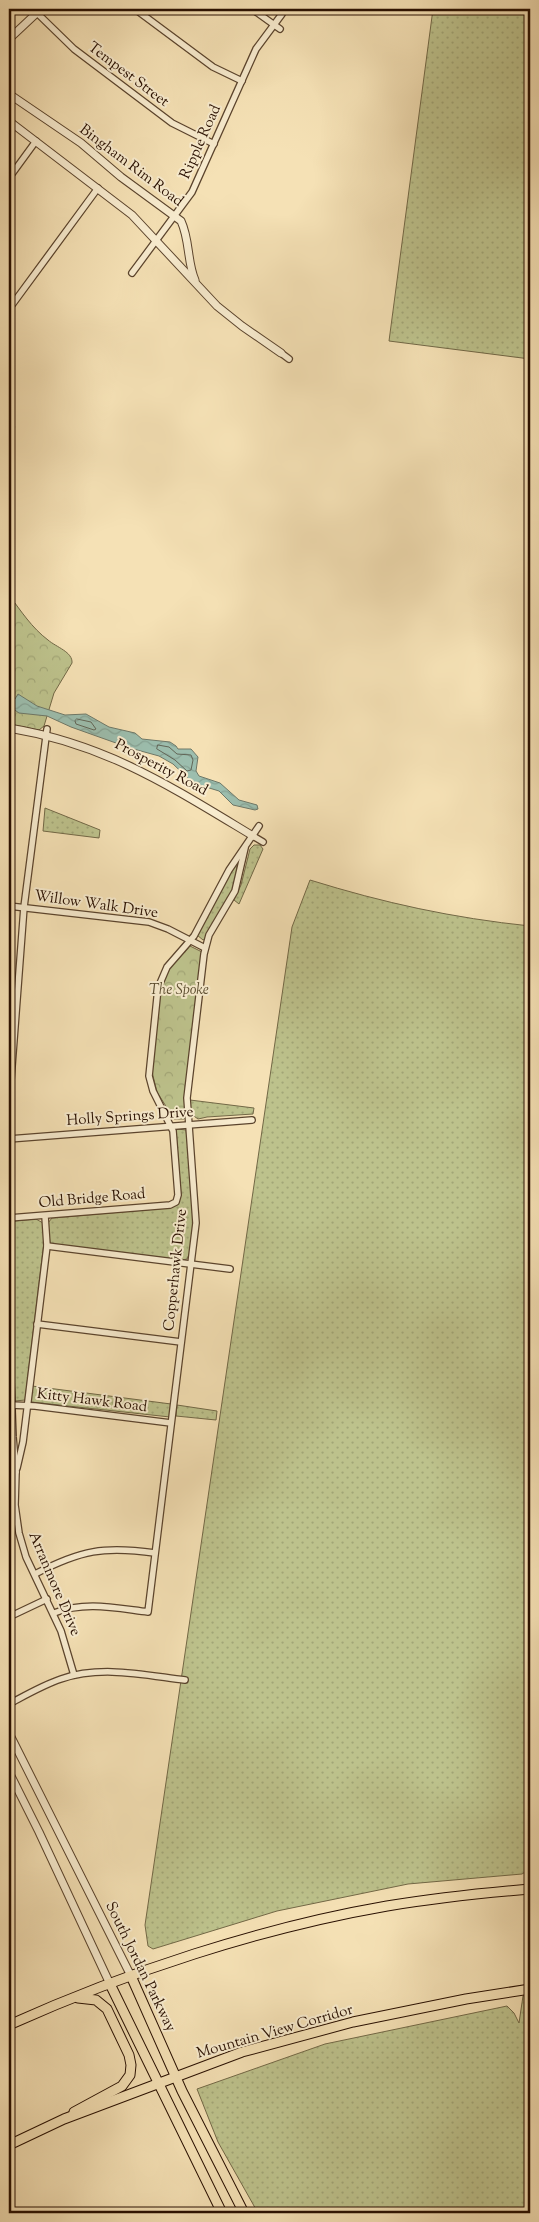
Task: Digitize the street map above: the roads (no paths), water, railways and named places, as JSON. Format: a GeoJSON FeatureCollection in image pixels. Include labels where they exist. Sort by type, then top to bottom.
{"type":"FeatureCollection","features":[{"type":"Feature","properties":{"kind":"main road"},"geometry":{"type":"LineString","coordinates":[[9,2025],[131,1976],[265,1933],[387,1906],[462,1895],[530,1889]]}},
{"type":"Feature","properties":{"kind":"main road","name":"South Jordan Parkway"},"geometry":{"type":"LineString","coordinates":[[131,1976],[186,2100],[244,2213]]}},
{"type":"Feature","properties":{"kind":"main road"},"geometry":{"type":"LineString","coordinates":[[110,1984],[222,2213]]}},
{"type":"Feature","properties":{"kind":"main road","name":"Mountain View Corridor"},"geometry":{"type":"LineString","coordinates":[[9,2145],[64,2119],[242,2052],[353,2022],[530,1989]]}},
{"type":"Feature","properties":{"kind":"main road"},"geometry":{"type":"LineString","coordinates":[[61,2003],[83,1998],[92,1999],[102,2004],[109,2012],[132,2065],[130,2075],[122,2086],[92,2100],[64,2119]]}},
{"type":"Feature","properties":{"kind":"street"},"geometry":{"type":"LineString","coordinates":[[9,14],[14,9]]}},
{"type":"Feature","properties":{"kind":"street"},"geometry":{"type":"LineString","coordinates":[[135,9],[214,67],[242,81]]}},
{"type":"Feature","properties":{"kind":"street"},"geometry":{"type":"LineString","coordinates":[[252,9],[280,29]]}},
{"type":"Feature","properties":{"kind":"street"},"geometry":{"type":"LineString","coordinates":[[9,39],[39,11]]}},
{"type":"Feature","properties":{"kind":"street","name":"Tempest Street"},"geometry":{"type":"LineString","coordinates":[[39,11],[74,50],[172,123],[214,144]]}},
{"type":"Feature","properties":{"kind":"street","name":"Ripple Road"},"geometry":{"type":"LineString","coordinates":[[132,273],[192,192],[256,49],[282,14]]}},
{"type":"Feature","properties":{"kind":"street","name":"Bingham Rim Road"},"geometry":{"type":"LineString","coordinates":[[9,94],[80,143],[181,221],[185,230],[192,270],[198,285]]}},
{"type":"Feature","properties":{"kind":"street","name":"Bingham Rim Road"},"geometry":{"type":"LineString","coordinates":[[9,121],[132,215],[227,314],[289,359]]}},
{"type":"Feature","properties":{"kind":"street"},"geometry":{"type":"LineString","coordinates":[[9,178],[36,141]]}},
{"type":"Feature","properties":{"kind":"street"},"geometry":{"type":"LineString","coordinates":[[9,309],[98,188]]}},
{"type":"Feature","properties":{"kind":"street","name":"Prosperity Road"},"geometry":{"type":"LineString","coordinates":[[9,728],[47,732],[135,767],[263,842]]}},
{"type":"Feature","properties":{"kind":"street"},"geometry":{"type":"LineString","coordinates":[[9,1106],[24,908],[47,732]]}},
{"type":"Feature","properties":{"kind":"street","name":"Copperhawk Drive"},"geometry":{"type":"LineString","coordinates":[[176,1202],[178,1195],[172,1126],[151,1087],[148,1065],[159,982],[167,967],[191,940],[229,870],[259,826]]}},
{"type":"Feature","properties":{"kind":"street","name":"Copperhawk Drive"},"geometry":{"type":"LineString","coordinates":[[54,1614],[72,1608],[90,1606],[148,1612],[196,1218],[187,1093],[205,948],[209,935],[235,892],[245,848]]}},
{"type":"Feature","properties":{"kind":"street","name":"Willow Walk Drive"},"geometry":{"type":"LineString","coordinates":[[9,906],[149,922],[162,926],[205,948]]}},
{"type":"Feature","properties":{"kind":"street","name":"Holly Springs Drive"},"geometry":{"type":"LineString","coordinates":[[9,1138],[252,1120]]}},
{"type":"Feature","properties":{"kind":"street","name":"Old Bridge Road"},"geometry":{"type":"LineString","coordinates":[[9,1218],[170,1205],[176,1202]]}},
{"type":"Feature","properties":{"kind":"street","name":"Arranmore Drive"},"geometry":{"type":"LineString","coordinates":[[16,1472],[27,1406],[47,1246],[45,1216]]}},
{"type":"Feature","properties":{"kind":"street"},"geometry":{"type":"LineString","coordinates":[[47,1246],[230,1269]]}},
{"type":"Feature","properties":{"kind":"street"},"geometry":{"type":"LineString","coordinates":[[37,1324],[181,1342]]}},
{"type":"Feature","properties":{"kind":"street","name":"Arranmore Drive"},"geometry":{"type":"LineString","coordinates":[[9,1328],[10,1405],[16,1472],[15,1504],[17,1526],[23,1548],[66,1643],[74,1675]]}},
{"type":"Feature","properties":{"kind":"street","name":"Kitty Hawk Road"},"geometry":{"type":"LineString","coordinates":[[10,1405],[171,1423]]}},
{"type":"Feature","properties":{"kind":"street"},"geometry":{"type":"LineString","coordinates":[[9,1471],[16,1472]]}},
{"type":"Feature","properties":{"kind":"street"},"geometry":{"type":"LineString","coordinates":[[35,1574],[63,1560],[90,1551],[119,1549],[155,1552]]}},
{"type":"Feature","properties":{"kind":"street"},"geometry":{"type":"LineString","coordinates":[[9,1617],[47,1599]]}},
{"type":"Feature","properties":{"kind":"street"},"geometry":{"type":"LineString","coordinates":[[9,1704],[53,1682],[74,1675],[114,1672],[184,1680]]}},
{"type":"Feature","properties":{"kind":"street","name":"South Jordan Parkway"},"geometry":{"type":"LineString","coordinates":[[9,1733],[53,1817],[131,1976]]}},
{"type":"Feature","properties":{"kind":"street"},"geometry":{"type":"LineString","coordinates":[[9,1772],[40,1832],[110,1984]]}},
{"type":"Feature","properties":{"kind":"water"},"geometry":{"type":"Polygon","coordinates":[[[18,694],[37,706],[65,715],[86,714],[109,727],[135,733],[142,739],[170,742],[178,749],[191,749],[198,757],[196,771],[199,776],[220,783],[239,800],[257,805],[258,809],[233,805],[219,791],[193,783],[173,764],[159,756],[71,727],[47,716],[19,713],[9,706],[9,695],[15,699],[18,694]]]}},
{"type":"Feature","properties":{"kind":"park label","name":"The Spoke"},"geometry":{"type":"Point","coordinates":[179,990]}}]}
